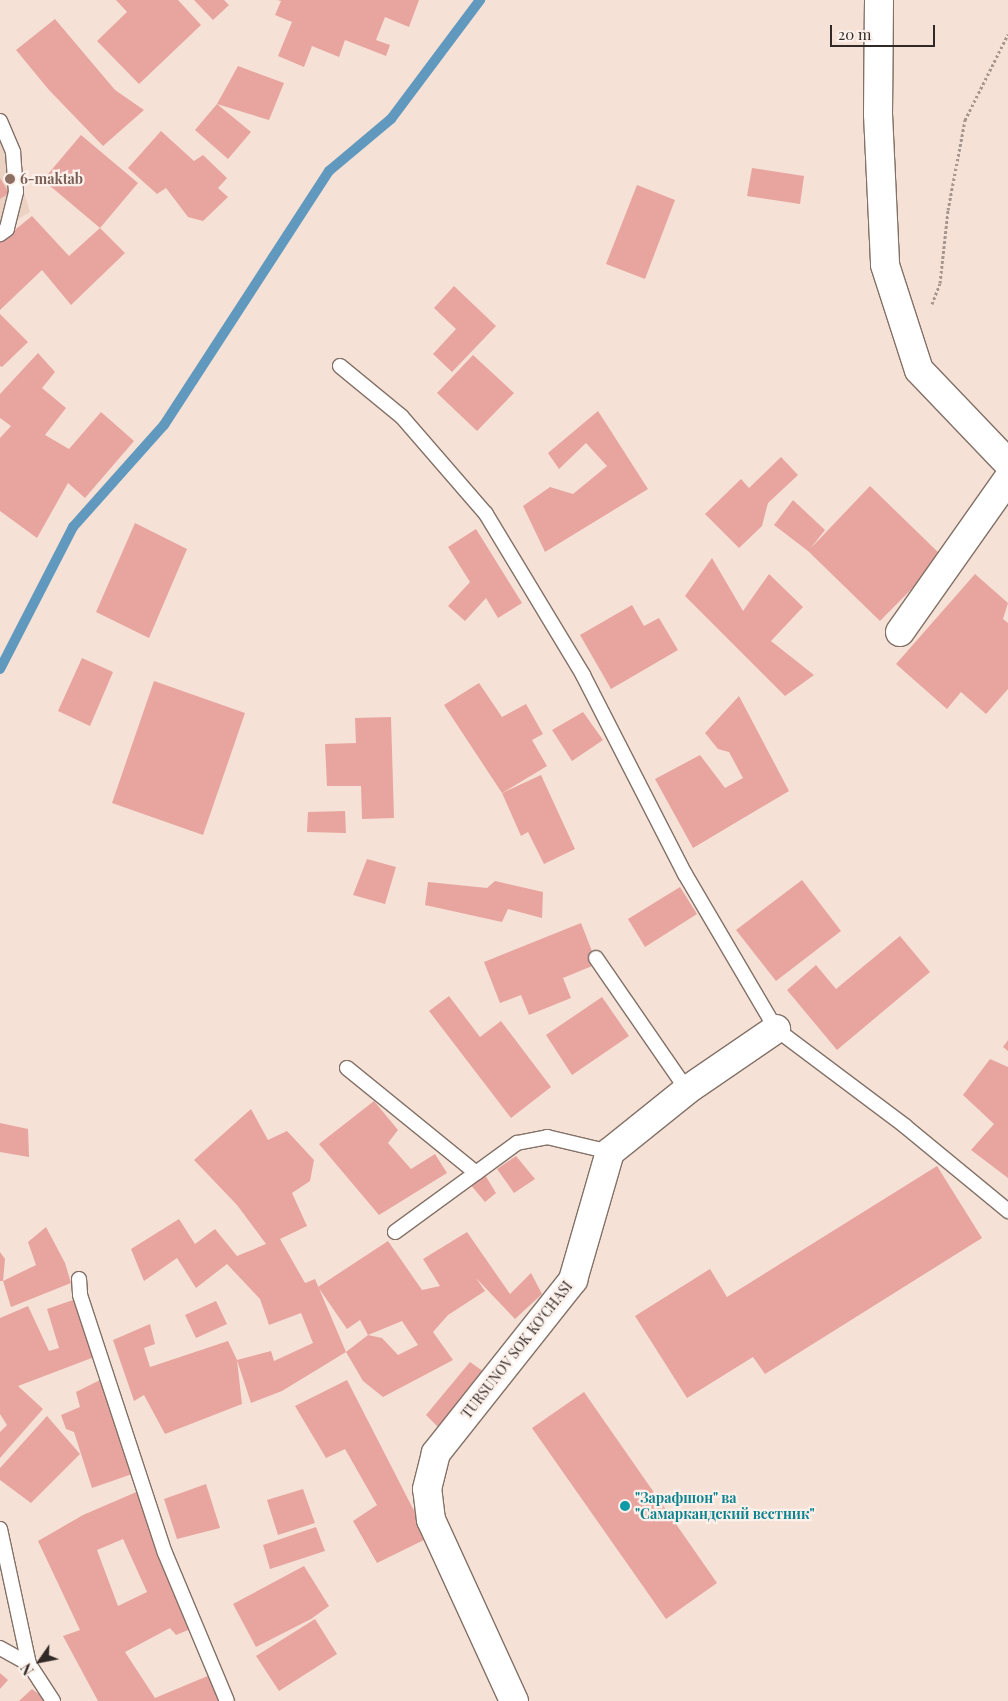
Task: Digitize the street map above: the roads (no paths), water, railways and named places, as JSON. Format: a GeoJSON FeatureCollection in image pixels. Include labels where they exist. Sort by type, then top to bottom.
{"type":"FeatureCollection","features":[{"type":"Feature","properties":{"kind":"street"},"geometry":{"type":"LineString","coordinates":[[879,0],[878,114],[885,265],[918,370],[1008,463]]}},
{"type":"Feature","properties":{"kind":"street"},"geometry":{"type":"LineString","coordinates":[[900,632],[1008,479]]}},
{"type":"Feature","properties":{"kind":"street"},"geometry":{"type":"LineString","coordinates":[[610,1152],[687,1090],[776,1029]]}},
{"type":"Feature","properties":{"kind":"street","name":"TURSUNOV SOK KO'CHASI"},"geometry":{"type":"LineString","coordinates":[[514,1701],[447,1560],[431,1520],[427,1489],[436,1453],[573,1280],[610,1152]]}},
{"type":"Feature","properties":{"kind":"lane"},"geometry":{"type":"LineString","coordinates":[[0,121],[13,152],[16,192],[7,228],[0,234]]}},
{"type":"Feature","properties":{"kind":"lane"},"geometry":{"type":"LineString","coordinates":[[340,366],[402,417],[486,514],[583,675],[685,874],[776,1029],[905,1126],[1008,1211]]}},
{"type":"Feature","properties":{"kind":"lane"},"geometry":{"type":"LineString","coordinates":[[596,958],[687,1090]]}},
{"type":"Feature","properties":{"kind":"lane"},"geometry":{"type":"LineString","coordinates":[[347,1068],[476,1173]]}},
{"type":"Feature","properties":{"kind":"lane"},"geometry":{"type":"LineString","coordinates":[[396,1232],[517,1143],[547,1137],[610,1152]]}},
{"type":"Feature","properties":{"kind":"lane"},"geometry":{"type":"LineString","coordinates":[[79,1279],[80,1295],[165,1554],[227,1701]]}},
{"type":"Feature","properties":{"kind":"lane"},"geometry":{"type":"LineString","coordinates":[[0,1529],[29,1664],[53,1701]]}},
{"type":"Feature","properties":{"kind":"lane"},"geometry":{"type":"LineString","coordinates":[[0,1648],[29,1664]]}},
{"type":"Feature","properties":{"kind":"waterway"},"geometry":{"type":"LineString","coordinates":[[0,669],[73,527],[164,425],[329,171],[391,119],[480,0]]}},
{"type":"Feature","properties":{"kind":"place","name":"6-maktab"},"geometry":{"type":"Point","coordinates":[10,179]}},
{"type":"Feature","properties":{"kind":"place","name":"\"Зарафшон\" ва \"Самаркандский вестник\""},"geometry":{"type":"Point","coordinates":[625,1506]}}]}
